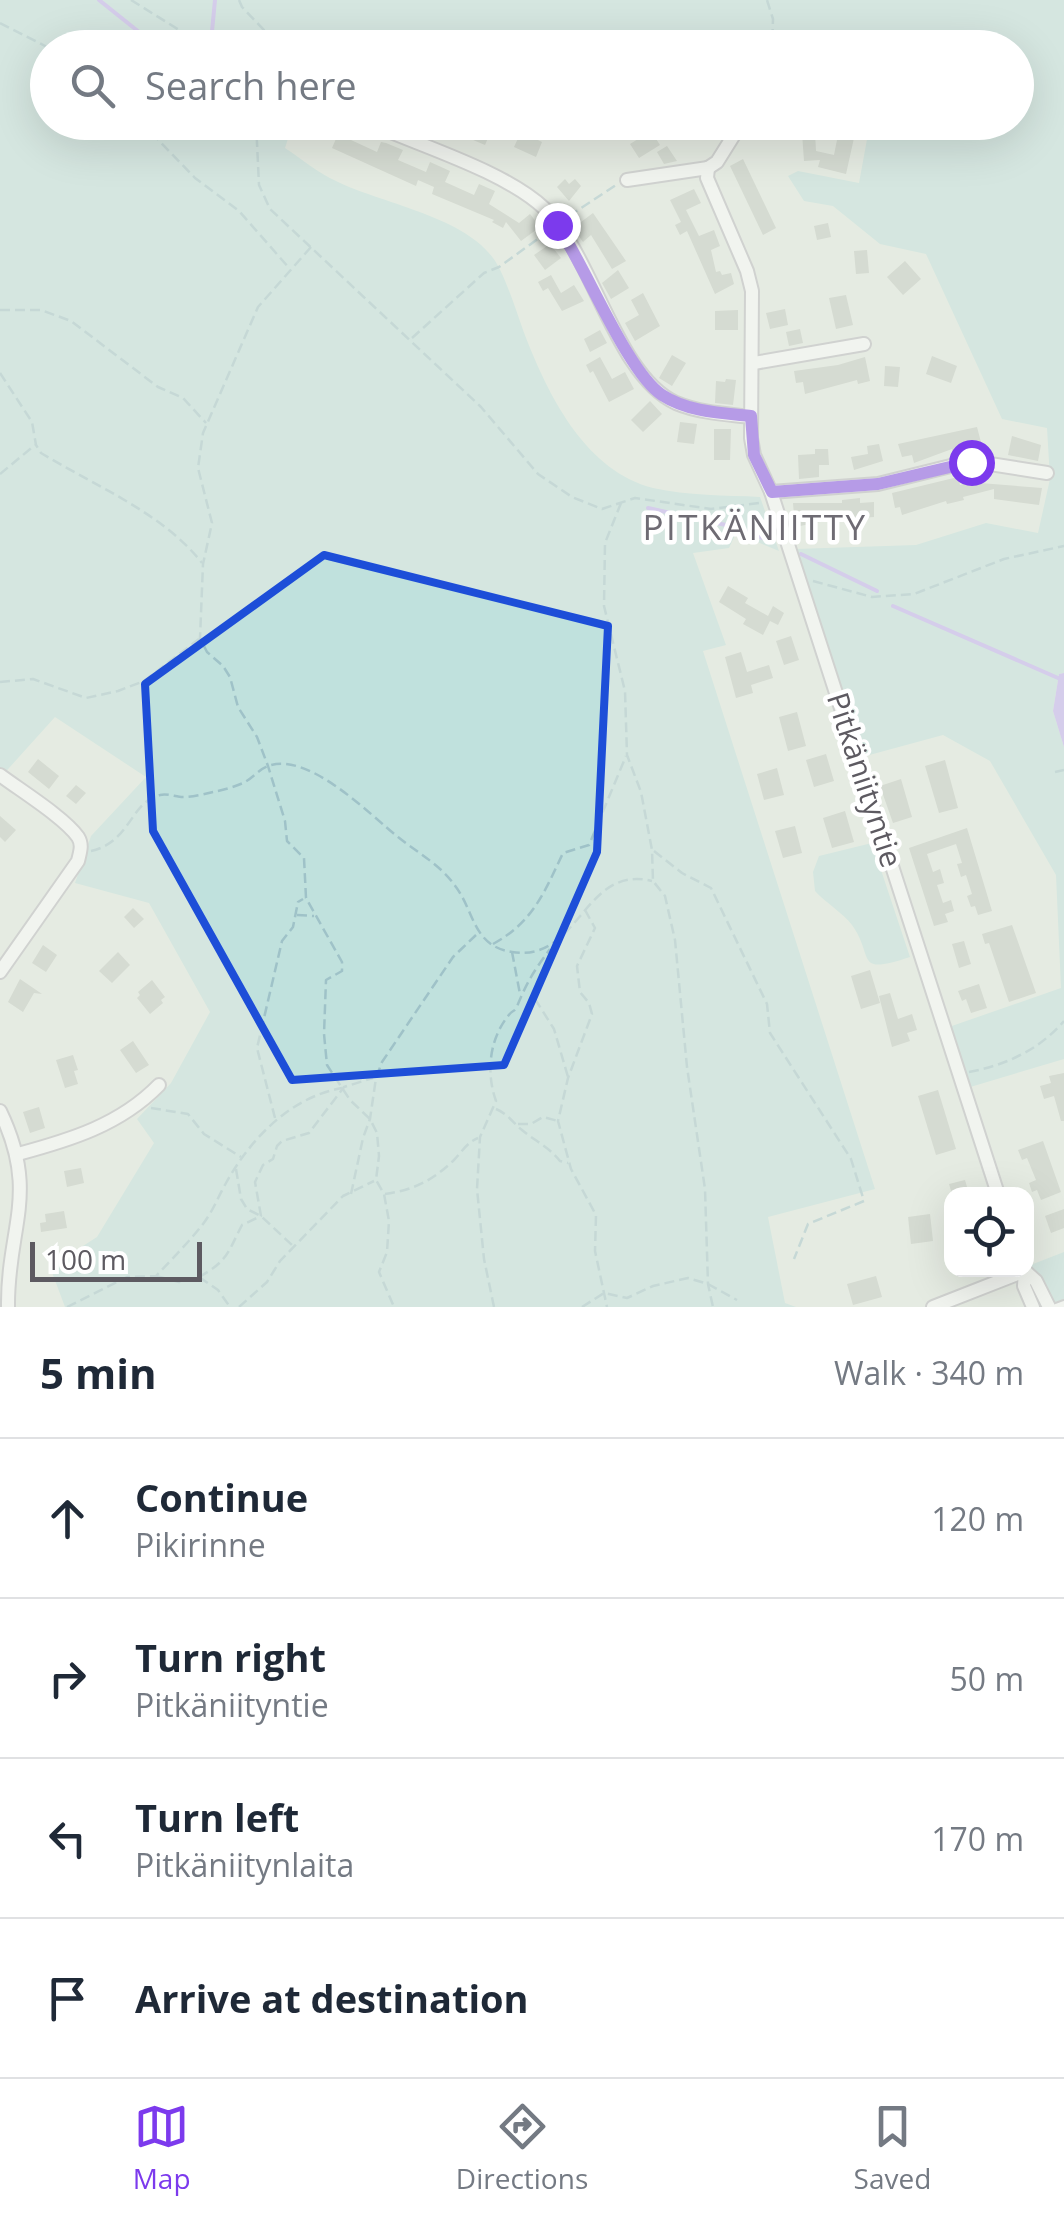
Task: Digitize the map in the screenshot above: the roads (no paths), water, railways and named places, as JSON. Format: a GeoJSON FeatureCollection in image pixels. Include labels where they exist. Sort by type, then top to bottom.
{"type":"FeatureCollection","features":[{"type":"Feature","properties":{"kind":"street"},"geometry":{"type":"LineString","coordinates":[[408,140],[512,185],[547,211],[632,360],[658,393],[702,410],[751,416]]}},
{"type":"Feature","properties":{"kind":"street"},"geometry":{"type":"LineString","coordinates":[[627,180],[708,168],[730,140]]}},
{"type":"Feature","properties":{"kind":"street","name":"Pitkäniityntie"},"geometry":{"type":"LineString","coordinates":[[708,168],[707,178],[747,271],[753,310],[754,455],[800,582],[996,1187]]}},
{"type":"Feature","properties":{"kind":"street"},"geometry":{"type":"LineString","coordinates":[[754,363],[864,344]]}},
{"type":"Feature","properties":{"kind":"street"},"geometry":{"type":"LineString","coordinates":[[769,497],[878,484],[971,462],[1047,473]]}},
{"type":"Feature","properties":{"kind":"street"},"geometry":{"type":"LineString","coordinates":[[0,775],[68,827],[79,838],[80,853],[0,972]]}},
{"type":"Feature","properties":{"kind":"street"},"geometry":{"type":"LineString","coordinates":[[18,1154],[80,1136],[139,1106],[159,1085]]}},
{"type":"Feature","properties":{"kind":"street"},"geometry":{"type":"LineString","coordinates":[[0,1110],[18,1154],[21,1208],[8,1307]]}},
{"type":"Feature","properties":{"kind":"street"},"geometry":{"type":"LineString","coordinates":[[933,1307],[1008,1277]]}},
{"type":"Feature","properties":{"kind":"street"},"geometry":{"type":"LineString","coordinates":[[1025,1277],[1033,1307]]}},
{"type":"Feature","properties":{"kind":"street"},"geometry":{"type":"LineString","coordinates":[[1032,1277],[1052,1307]]}},
{"type":"Feature","properties":{"kind":"lane"},"geometry":{"type":"LineString","coordinates":[[1052,1307],[1064,1304]]}},
{"type":"Feature","properties":{"kind":"waterway"},"geometry":{"type":"LineString","coordinates":[[99,0],[136,30]]}},
{"type":"Feature","properties":{"kind":"waterway"},"geometry":{"type":"LineString","coordinates":[[212,30],[215,0]]}},
{"type":"Feature","properties":{"kind":"waterway"},"geometry":{"type":"LineString","coordinates":[[648,508],[735,527],[770,541]]}},
{"type":"Feature","properties":{"kind":"waterway"},"geometry":{"type":"LineString","coordinates":[[801,554],[877,591]]}},
{"type":"Feature","properties":{"kind":"waterway"},"geometry":{"type":"LineString","coordinates":[[893,606],[1058,678]]}},
{"type":"Feature","properties":{"kind":"district","name":"PITKÄNIITTY"},"geometry":{"type":"Point","coordinates":[755,528]}}]}
